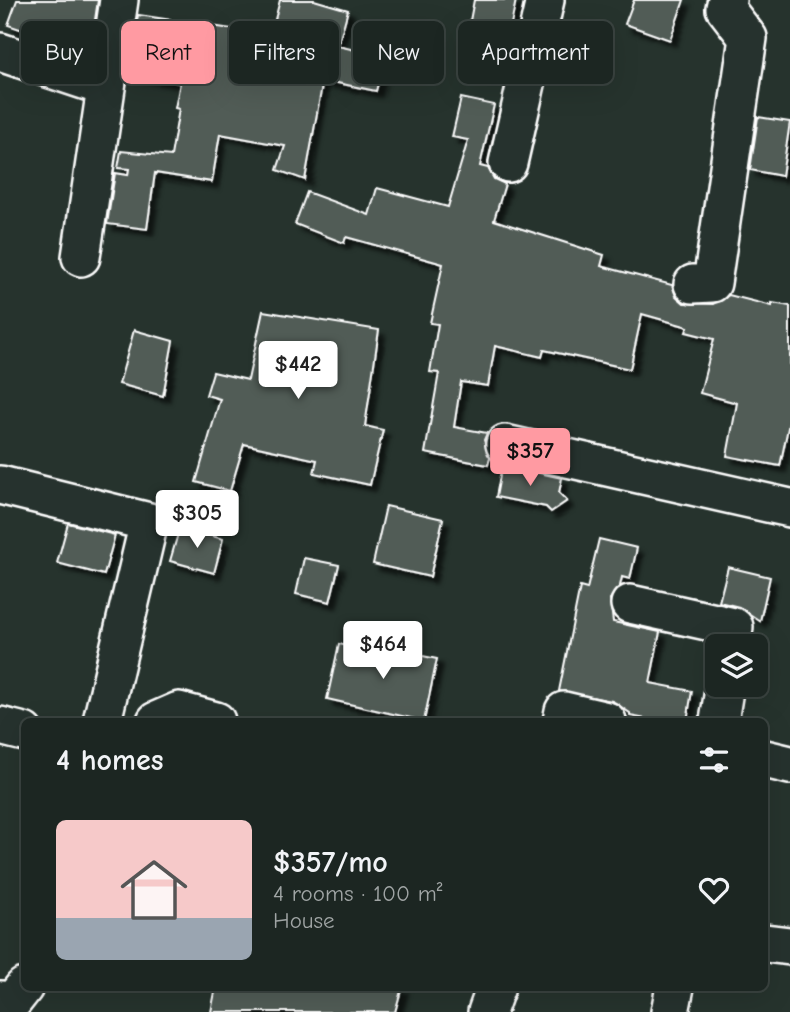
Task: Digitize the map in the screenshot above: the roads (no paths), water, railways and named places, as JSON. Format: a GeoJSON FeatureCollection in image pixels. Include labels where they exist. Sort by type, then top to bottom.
{"type":"FeatureCollection","features":[{"type":"Feature","properties":{"kind":"street"},"geometry":{"type":"LineString","coordinates":[[81,257],[119,0]]}},
{"type":"Feature","properties":{"kind":"street"},"geometry":{"type":"LineString","coordinates":[[508,163],[545,0]]}},
{"type":"Feature","properties":{"kind":"street"},"geometry":{"type":"LineString","coordinates":[[693,284],[712,283],[748,38],[725,8],[727,0]]}},
{"type":"Feature","properties":{"kind":"street"},"geometry":{"type":"LineString","coordinates":[[0,52],[105,87]]}},
{"type":"Feature","properties":{"kind":"street"},"geometry":{"type":"LineString","coordinates":[[505,444],[790,508]]}},
{"type":"Feature","properties":{"kind":"street"},"geometry":{"type":"LineString","coordinates":[[0,485],[149,522],[103,718]]}},
{"type":"Feature","properties":{"kind":"street"},"geometry":{"type":"LineString","coordinates":[[630,604],[734,627],[733,634]]}},
{"type":"Feature","properties":{"kind":"street"},"geometry":{"type":"LineString","coordinates":[[719,718],[723,697]]}},
{"type":"Feature","properties":{"kind":"street"},"geometry":{"type":"LineString","coordinates":[[163,718],[179,711],[205,718]]}},
{"type":"Feature","properties":{"kind":"street"},"geometry":{"type":"LineString","coordinates":[[563,718],[564,711],[594,718]]}},
{"type":"Feature","properties":{"kind":"street"},"geometry":{"type":"LineString","coordinates":[[0,726],[21,731]]}},
{"type":"Feature","properties":{"kind":"street"},"geometry":{"type":"LineString","coordinates":[[768,760],[790,765]]}},
{"type":"Feature","properties":{"kind":"street"},"geometry":{"type":"LineString","coordinates":[[768,943],[790,946]]}},
{"type":"Feature","properties":{"kind":"street"},"geometry":{"type":"LineString","coordinates":[[0,1000],[13,1001],[21,991]]}},
{"type":"Feature","properties":{"kind":"street"},"geometry":{"type":"LineString","coordinates":[[487,1012],[494,991]]}},
{"type":"Feature","properties":{"kind":"street"},"geometry":{"type":"LineString","coordinates":[[670,1012],[674,991]]}}]}
